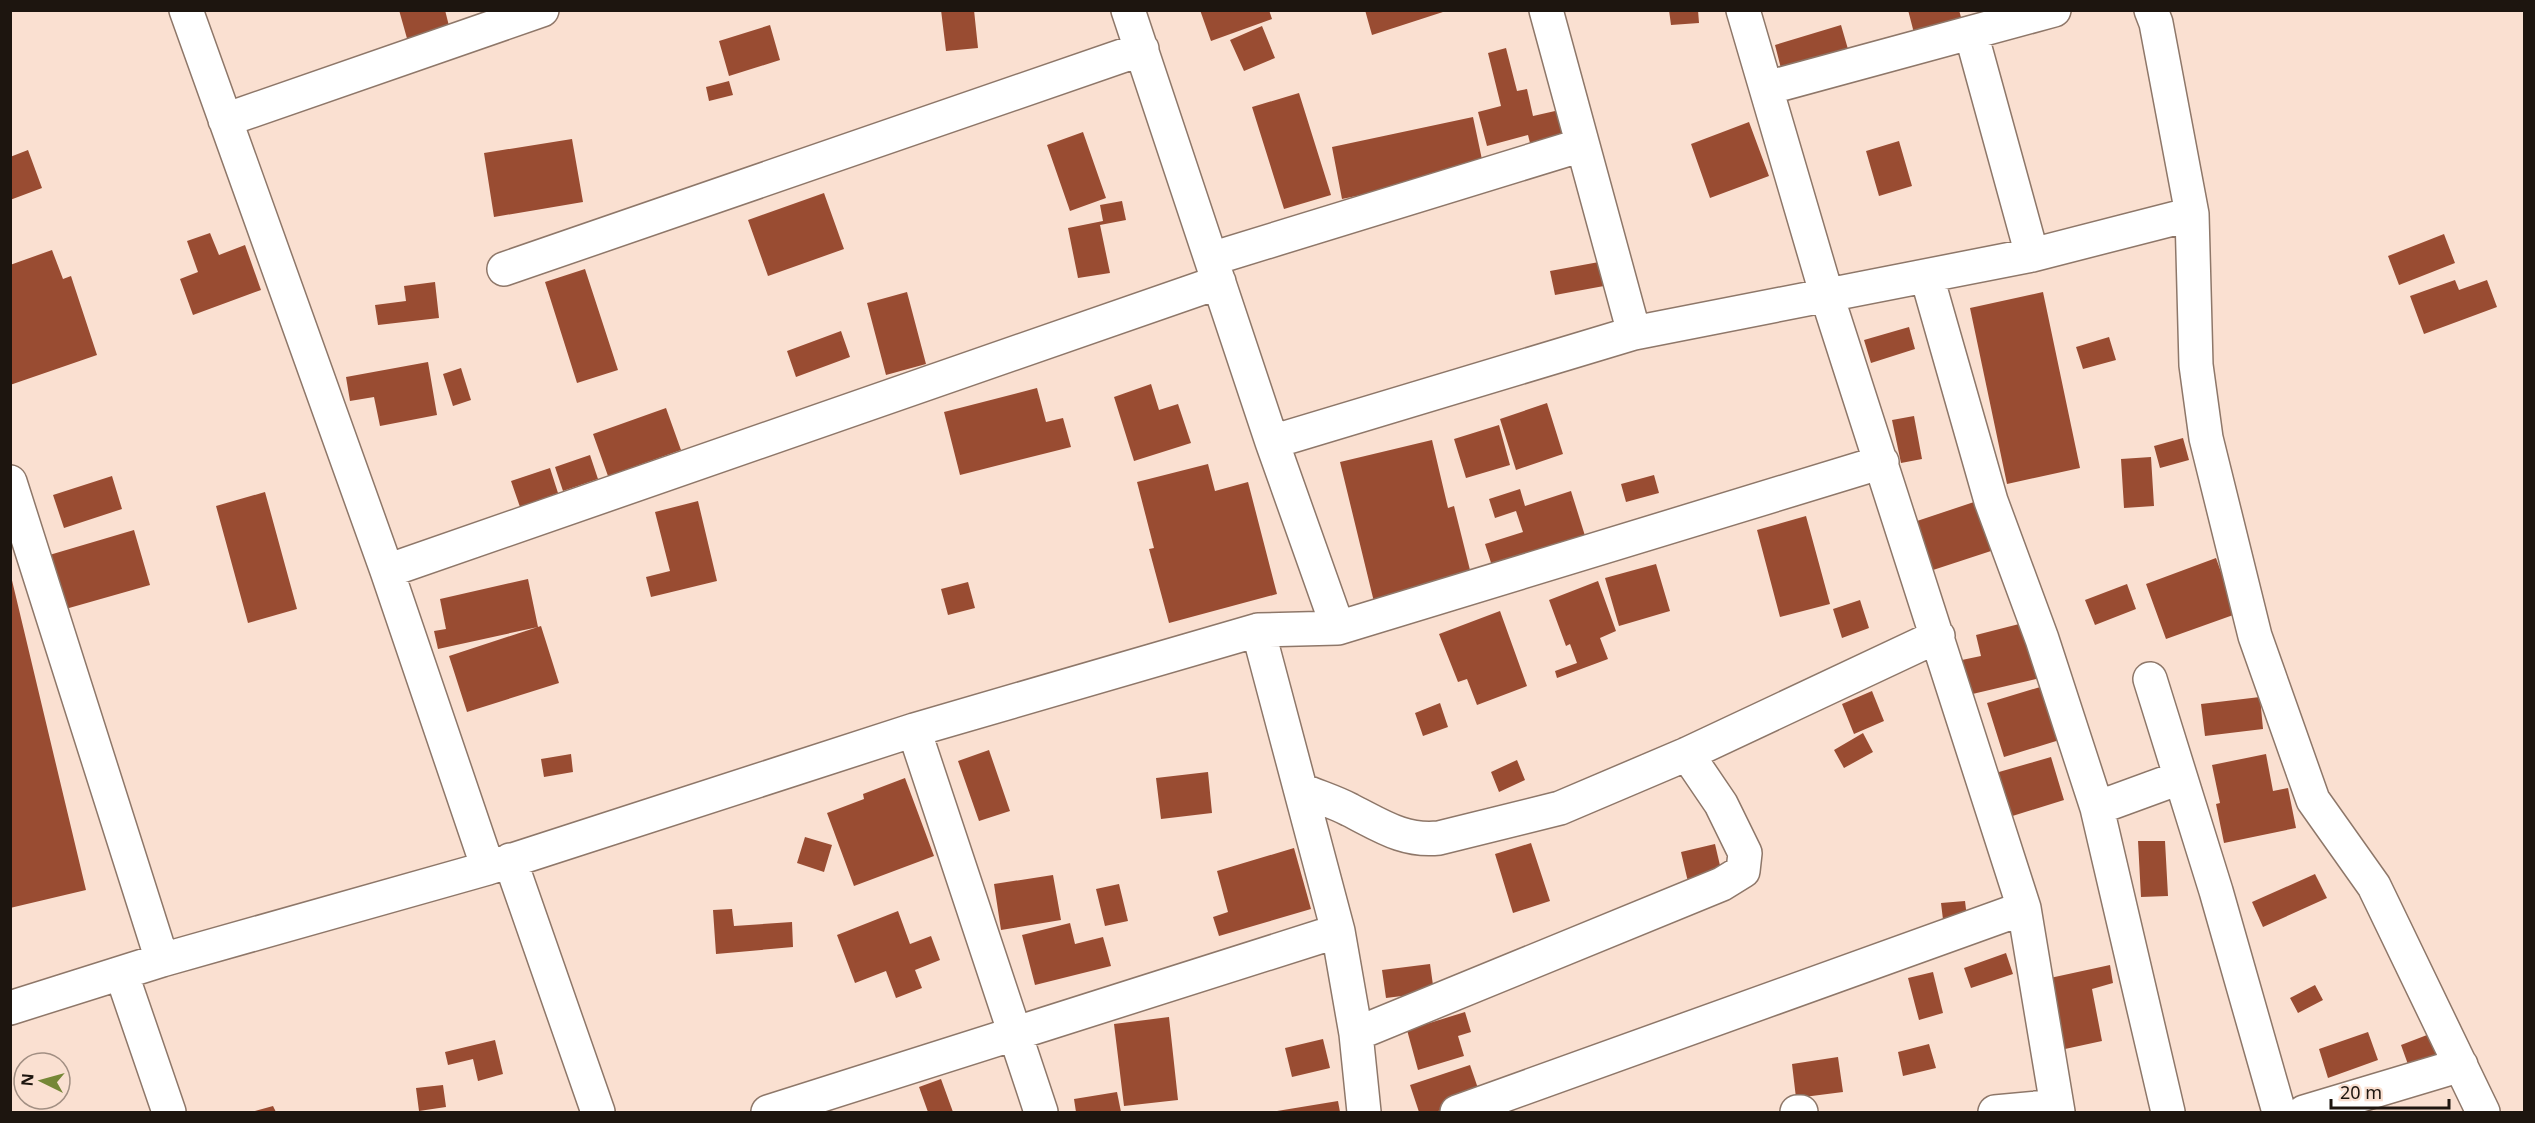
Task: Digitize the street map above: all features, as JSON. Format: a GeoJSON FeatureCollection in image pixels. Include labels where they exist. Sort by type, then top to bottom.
{"type":"FeatureCollection","features":[{"type":"Feature","properties":{"kind":"street"},"geometry":{"type":"LineString","coordinates":[[186,10],[387,572],[598,1113]]}},
{"type":"Feature","properties":{"kind":"street"},"geometry":{"type":"LineString","coordinates":[[225,120],[542,10]]}},
{"type":"Feature","properties":{"kind":"street"},"geometry":{"type":"LineString","coordinates":[[1128,10],[1272,442],[1338,628]]}},
{"type":"Feature","properties":{"kind":"street"},"geometry":{"type":"LineString","coordinates":[[1546,10],[1634,333]]}},
{"type":"Feature","properties":{"kind":"street"},"geometry":{"type":"LineString","coordinates":[[1743,10],[1827,296],[2024,908],[2057,1109],[1995,1113]]}},
{"type":"Feature","properties":{"kind":"street"},"geometry":{"type":"LineString","coordinates":[[1767,88],[2054,10]]}},
{"type":"Feature","properties":{"kind":"street"},"geometry":{"type":"LineString","coordinates":[[2151,10],[2156,23],[2192,214],[2196,365],[2203,417],[2255,636],[2313,800],[2374,886],[2483,1113]]}},
{"type":"Feature","properties":{"kind":"street"},"geometry":{"type":"LineString","coordinates":[[1971,33],[2032,255]]}},
{"type":"Feature","properties":{"kind":"street"},"geometry":{"type":"LineString","coordinates":[[504,269],[1142,49]]}},
{"type":"Feature","properties":{"kind":"street"},"geometry":{"type":"LineString","coordinates":[[387,572],[1215,270],[1582,145]]}},
{"type":"Feature","properties":{"kind":"street"},"geometry":{"type":"LineString","coordinates":[[1272,442],[1634,333],[2032,255],[2192,214]]}},
{"type":"Feature","properties":{"kind":"street"},"geometry":{"type":"LineString","coordinates":[[1927,277],[1990,501],[2042,639],[2097,808],[2168,1113]]}},
{"type":"Feature","properties":{"kind":"street"},"geometry":{"type":"LineString","coordinates":[[10,1008],[122,975],[162,960],[499,864],[914,730],[1258,630],[1338,628],[1882,462]]}},
{"type":"Feature","properties":{"kind":"street"},"geometry":{"type":"LineString","coordinates":[[10,482],[162,960]]}},
{"type":"Feature","properties":{"kind":"street"},"geometry":{"type":"LineString","coordinates":[[1258,630],[1338,931],[1356,1034],[1364,1113]]}},
{"type":"Feature","properties":{"kind":"street"},"geometry":{"type":"LineString","coordinates":[[1302,790],[1348,809],[1395,834],[1421,840],[1439,838],[1560,808],[1688,754],[1938,636]]}},
{"type":"Feature","properties":{"kind":"street"},"geometry":{"type":"LineString","coordinates":[[2150,679],[2216,891],[2279,1113]]}},
{"type":"Feature","properties":{"kind":"street"},"geometry":{"type":"LineString","coordinates":[[914,730],[1017,1033],[1041,1113]]}},
{"type":"Feature","properties":{"kind":"street"},"geometry":{"type":"LineString","coordinates":[[1356,1034],[1722,884],[1743,871],[1745,853],[1721,804],[1688,754]]}},
{"type":"Feature","properties":{"kind":"street"},"geometry":{"type":"LineString","coordinates":[[2097,808],[2179,778]]}},
{"type":"Feature","properties":{"kind":"street"},"geometry":{"type":"LineString","coordinates":[[1457,1113],[2024,908]]}},
{"type":"Feature","properties":{"kind":"street"},"geometry":{"type":"LineString","coordinates":[[768,1113],[1338,931]]}},
{"type":"Feature","properties":{"kind":"street"},"geometry":{"type":"LineString","coordinates":[[122,975],[169,1113]]}},
{"type":"Feature","properties":{"kind":"street"},"geometry":{"type":"LineString","coordinates":[[2304,1113],[2461,1065]]}},
{"type":"Feature","properties":{"kind":"building"},"geometry":{"type":"Polygon","coordinates":[[[399,10],[445,10],[450,30],[408,42],[399,10]]]}},
{"type":"Feature","properties":{"kind":"building"},"geometry":{"type":"Polygon","coordinates":[[[941,10],[974,10],[978,48],[946,51],[941,10]]]}},
{"type":"Feature","properties":{"kind":"building"},"geometry":{"type":"Polygon","coordinates":[[[1200,10],[1269,10],[1272,19],[1211,41],[1200,10]]]}},
{"type":"Feature","properties":{"kind":"building"},"geometry":{"type":"Polygon","coordinates":[[[1365,10],[1446,10],[1446,11],[1372,35],[1365,10]]]}},
{"type":"Feature","properties":{"kind":"building"},"geometry":{"type":"Polygon","coordinates":[[[1669,10],[1698,10],[1699,23],[1671,25],[1669,10]]]}},
{"type":"Feature","properties":{"kind":"building"},"geometry":{"type":"Polygon","coordinates":[[[1908,10],[1959,10],[1962,21],[1914,33],[1908,10]]]}},
{"type":"Feature","properties":{"kind":"building"},"geometry":{"type":"Polygon","coordinates":[[[770,25],[780,60],[729,76],[719,41],[770,25]]]}},
{"type":"Feature","properties":{"kind":"building"},"geometry":{"type":"Polygon","coordinates":[[[1841,25],[1850,56],[1783,76],[1775,45],[1841,25]]]}},
{"type":"Feature","properties":{"kind":"building"},"geometry":{"type":"Polygon","coordinates":[[[1262,26],[1275,58],[1244,71],[1230,40],[1262,26]]]}},
{"type":"Feature","properties":{"kind":"building"},"geometry":{"type":"Polygon","coordinates":[[[1506,48],[1517,91],[1527,89],[1533,116],[1564,109],[1573,144],[1533,155],[1528,135],[1487,146],[1478,112],[1501,106],[1488,53],[1506,48]]]}},
{"type":"Feature","properties":{"kind":"building"},"geometry":{"type":"Polygon","coordinates":[[[729,81],[733,95],[709,101],[706,87],[729,81]]]}},
{"type":"Feature","properties":{"kind":"building"},"geometry":{"type":"Polygon","coordinates":[[[1299,93],[1331,195],[1284,209],[1252,107],[1299,93]]]}},
{"type":"Feature","properties":{"kind":"building"},"geometry":{"type":"Polygon","coordinates":[[[1473,117],[1484,169],[1342,199],[1332,147],[1473,117]]]}},
{"type":"Feature","properties":{"kind":"building"},"geometry":{"type":"Polygon","coordinates":[[[1749,122],[1769,176],[1710,198],[1691,144],[1749,122]]]}},
{"type":"Feature","properties":{"kind":"building"},"geometry":{"type":"Polygon","coordinates":[[[1083,132],[1106,198],[1070,211],[1047,145],[1083,132]]]}},
{"type":"Feature","properties":{"kind":"building"},"geometry":{"type":"Polygon","coordinates":[[[572,139],[583,202],[494,217],[484,153],[572,139]]]}},
{"type":"Feature","properties":{"kind":"building"},"geometry":{"type":"Polygon","coordinates":[[[1899,141],[1912,186],[1879,196],[1866,151],[1899,141]]]}},
{"type":"Feature","properties":{"kind":"building"},"geometry":{"type":"Polygon","coordinates":[[[28,150],[42,188],[10,200],[10,157],[28,150]]]}},
{"type":"Feature","properties":{"kind":"building"},"geometry":{"type":"Polygon","coordinates":[[[824,193],[844,249],[768,276],[748,220],[824,193]]]}},
{"type":"Feature","properties":{"kind":"building"},"geometry":{"type":"Polygon","coordinates":[[[1122,201],[1126,220],[1100,225],[1110,273],[1078,278],[1068,228],[1103,221],[1100,205],[1122,201]]]}},
{"type":"Feature","properties":{"kind":"building"},"geometry":{"type":"Polygon","coordinates":[[[210,233],[219,255],[245,245],[261,290],[193,315],[180,279],[198,272],[187,241],[210,233]]]}},
{"type":"Feature","properties":{"kind":"building"},"geometry":{"type":"Polygon","coordinates":[[[2444,234],[2455,263],[2399,285],[2388,256],[2444,234]]]}},
{"type":"Feature","properties":{"kind":"building"},"geometry":{"type":"Polygon","coordinates":[[[52,250],[63,279],[71,276],[97,355],[10,385],[10,265],[52,250]]]}},
{"type":"Feature","properties":{"kind":"building"},"geometry":{"type":"Polygon","coordinates":[[[1599,262],[1604,286],[1555,295],[1550,271],[1599,262]]]}},
{"type":"Feature","properties":{"kind":"building"},"geometry":{"type":"Polygon","coordinates":[[[585,269],[618,370],[577,383],[545,282],[585,269]]]}},
{"type":"Feature","properties":{"kind":"building"},"geometry":{"type":"Polygon","coordinates":[[[2455,280],[2459,290],[2487,280],[2497,307],[2424,334],[2410,296],[2455,280]]]}},
{"type":"Feature","properties":{"kind":"building"},"geometry":{"type":"Polygon","coordinates":[[[435,282],[439,318],[378,325],[375,305],[406,301],[404,286],[435,282]]]}},
{"type":"Feature","properties":{"kind":"building"},"geometry":{"type":"Polygon","coordinates":[[[907,292],[926,364],[886,375],[867,303],[907,292]]]}},
{"type":"Feature","properties":{"kind":"building"},"geometry":{"type":"Polygon","coordinates":[[[2043,292],[2080,468],[2007,484],[1970,308],[2043,292]]]}},
{"type":"Feature","properties":{"kind":"building"},"geometry":{"type":"Polygon","coordinates":[[[1909,327],[1915,349],[1871,363],[1864,340],[1909,327]]]}},
{"type":"Feature","properties":{"kind":"building"},"geometry":{"type":"Polygon","coordinates":[[[841,331],[850,357],[796,377],[787,351],[841,331]]]}},
{"type":"Feature","properties":{"kind":"building"},"geometry":{"type":"Polygon","coordinates":[[[2109,337],[2116,360],[2083,369],[2076,347],[2109,337]]]}},
{"type":"Feature","properties":{"kind":"building"},"geometry":{"type":"Polygon","coordinates":[[[428,362],[437,415],[380,426],[374,397],[350,401],[346,377],[428,362]]]}},
{"type":"Feature","properties":{"kind":"building"},"geometry":{"type":"Polygon","coordinates":[[[461,368],[471,400],[453,406],[443,374],[461,368]]]}},
{"type":"Feature","properties":{"kind":"building"},"geometry":{"type":"Polygon","coordinates":[[[1151,384],[1159,410],[1178,404],[1191,443],[1134,461],[1114,397],[1151,384]]]}},
{"type":"Feature","properties":{"kind":"building"},"geometry":{"type":"Polygon","coordinates":[[[1037,388],[1046,422],[1063,418],[1071,447],[960,475],[944,412],[1037,388]]]}},
{"type":"Feature","properties":{"kind":"building"},"geometry":{"type":"Polygon","coordinates":[[[1547,403],[1563,454],[1516,470],[1500,419],[1547,403]]]}},
{"type":"Feature","properties":{"kind":"building"},"geometry":{"type":"Polygon","coordinates":[[[666,408],[681,450],[608,476],[593,434],[666,408]]]}},
{"type":"Feature","properties":{"kind":"building"},"geometry":{"type":"Polygon","coordinates":[[[1914,416],[1922,459],[1901,463],[1892,420],[1914,416]]]}},
{"type":"Feature","properties":{"kind":"building"},"geometry":{"type":"Polygon","coordinates":[[[1499,425],[1510,465],[1466,478],[1454,439],[1499,425]]]}},
{"type":"Feature","properties":{"kind":"building"},"geometry":{"type":"Polygon","coordinates":[[[2183,438],[2189,460],[2160,468],[2154,446],[2183,438]]]}},
{"type":"Feature","properties":{"kind":"building"},"geometry":{"type":"Polygon","coordinates":[[[1432,440],[1448,508],[1454,506],[1473,582],[1375,606],[1340,462],[1432,440]]]}},
{"type":"Feature","properties":{"kind":"building"},"geometry":{"type":"Polygon","coordinates":[[[590,455],[598,479],[563,491],[555,467],[590,455]]]}},
{"type":"Feature","properties":{"kind":"building"},"geometry":{"type":"Polygon","coordinates":[[[2151,457],[2154,506],[2124,508],[2121,459],[2151,457]]]}},
{"type":"Feature","properties":{"kind":"building"},"geometry":{"type":"Polygon","coordinates":[[[1208,464],[1215,491],[1248,482],[1277,594],[1169,623],[1149,549],[1154,548],[1137,482],[1208,464]]]}},
{"type":"Feature","properties":{"kind":"building"},"geometry":{"type":"Polygon","coordinates":[[[550,468],[558,493],[520,507],[511,481],[550,468]]]}},
{"type":"Feature","properties":{"kind":"building"},"geometry":{"type":"Polygon","coordinates":[[[1654,475],[1659,493],[1626,502],[1621,484],[1654,475]]]}},
{"type":"Feature","properties":{"kind":"building"},"geometry":{"type":"Polygon","coordinates":[[[112,476],[122,509],[64,528],[53,495],[112,476]]]}},
{"type":"Feature","properties":{"kind":"building"},"geometry":{"type":"Polygon","coordinates":[[[1520,489],[1525,506],[1571,491],[1586,539],[1493,569],[1485,544],[1523,532],[1516,511],[1495,518],[1489,499],[1520,489]]]}},
{"type":"Feature","properties":{"kind":"building"},"geometry":{"type":"Polygon","coordinates":[[[265,492],[297,609],[248,623],[216,506],[265,492]]]}},
{"type":"Feature","properties":{"kind":"building"},"geometry":{"type":"Polygon","coordinates":[[[698,501],[717,581],[651,597],[646,577],[670,571],[655,512],[698,501]]]}},
{"type":"Feature","properties":{"kind":"building"},"geometry":{"type":"Polygon","coordinates":[[[1974,502],[1991,551],[1930,571],[1914,522],[1974,502]]]}},
{"type":"Feature","properties":{"kind":"building"},"geometry":{"type":"Polygon","coordinates":[[[1806,516],[1830,604],[1780,617],[1757,530],[1806,516]]]}},
{"type":"Feature","properties":{"kind":"building"},"geometry":{"type":"Polygon","coordinates":[[[134,530],[150,585],[62,610],[46,556],[134,530]]]}},
{"type":"Feature","properties":{"kind":"building"},"geometry":{"type":"Polygon","coordinates":[[[2216,558],[2236,614],[2166,639],[2146,584],[2216,558]]]}},
{"type":"Feature","properties":{"kind":"building"},"geometry":{"type":"Polygon","coordinates":[[[1656,564],[1670,611],[1619,626],[1605,578],[1656,564]]]}},
{"type":"Feature","properties":{"kind":"building"},"geometry":{"type":"Polygon","coordinates":[[[10,572],[86,890],[10,908],[10,572]]]}},
{"type":"Feature","properties":{"kind":"building"},"geometry":{"type":"Polygon","coordinates":[[[528,579],[538,627],[438,649],[434,631],[446,629],[440,599],[528,579]]]}},
{"type":"Feature","properties":{"kind":"building"},"geometry":{"type":"Polygon","coordinates":[[[1598,581],[1616,631],[1600,638],[1608,659],[1557,678],[1555,671],[1577,663],[1570,644],[1566,646],[1549,600],[1598,581]]]}},
{"type":"Feature","properties":{"kind":"building"},"geometry":{"type":"Polygon","coordinates":[[[968,582],[975,608],[948,615],[941,589],[968,582]]]}},
{"type":"Feature","properties":{"kind":"building"},"geometry":{"type":"Polygon","coordinates":[[[2127,584],[2136,609],[2095,625],[2085,600],[2127,584]]]}},
{"type":"Feature","properties":{"kind":"building"},"geometry":{"type":"Polygon","coordinates":[[[1860,600],[1869,628],[1842,638],[1833,609],[1860,600]]]}},
{"type":"Feature","properties":{"kind":"building"},"geometry":{"type":"Polygon","coordinates":[[[1500,611],[1527,686],[1477,705],[1467,679],[1458,682],[1439,634],[1500,611]]]}},
{"type":"Feature","properties":{"kind":"building"},"geometry":{"type":"Polygon","coordinates":[[[2027,622],[2040,678],[1964,696],[1957,661],[1981,656],[1976,635],[2027,622]]]}},
{"type":"Feature","properties":{"kind":"building"},"geometry":{"type":"Polygon","coordinates":[[[541,626],[559,683],[467,712],[449,656],[541,626]]]}},
{"type":"Feature","properties":{"kind":"building"},"geometry":{"type":"Polygon","coordinates":[[[2050,684],[2066,738],[2004,757],[1987,703],[2050,684]]]}},
{"type":"Feature","properties":{"kind":"building"},"geometry":{"type":"Polygon","coordinates":[[[1872,691],[1884,721],[1854,734],[1842,704],[1872,691]]]}},
{"type":"Feature","properties":{"kind":"building"},"geometry":{"type":"Polygon","coordinates":[[[2260,697],[2263,729],[2205,736],[2201,704],[2260,697]]]}},
{"type":"Feature","properties":{"kind":"building"},"geometry":{"type":"Polygon","coordinates":[[[1440,703],[1448,727],[1423,736],[1415,713],[1440,703]]]}},
{"type":"Feature","properties":{"kind":"building"},"geometry":{"type":"Polygon","coordinates":[[[1863,733],[1873,752],[1844,768],[1834,750],[1863,733]]]}},
{"type":"Feature","properties":{"kind":"building"},"geometry":{"type":"Polygon","coordinates":[[[989,750],[1010,811],[979,821],[958,761],[989,750]]]}},
{"type":"Feature","properties":{"kind":"building"},"geometry":{"type":"Polygon","coordinates":[[[571,754],[573,772],[544,777],[541,759],[571,754]]]}},
{"type":"Feature","properties":{"kind":"building"},"geometry":{"type":"Polygon","coordinates":[[[2266,754],[2273,791],[2288,788],[2296,828],[2224,843],[2216,804],[2220,803],[2212,765],[2266,754]]]}},
{"type":"Feature","properties":{"kind":"building"},"geometry":{"type":"Polygon","coordinates":[[[2051,757],[2064,800],[2006,818],[1992,774],[2051,757]]]}},
{"type":"Feature","properties":{"kind":"building"},"geometry":{"type":"Polygon","coordinates":[[[1517,760],[1525,780],[1499,792],[1491,772],[1517,760]]]}},
{"type":"Feature","properties":{"kind":"building"},"geometry":{"type":"Polygon","coordinates":[[[1208,772],[1212,813],[1161,819],[1156,778],[1208,772]]]}},
{"type":"Feature","properties":{"kind":"building"},"geometry":{"type":"Polygon","coordinates":[[[905,778],[934,856],[854,886],[827,813],[864,799],[863,794],[905,778]]]}},
{"type":"Feature","properties":{"kind":"building"},"geometry":{"type":"Polygon","coordinates":[[[805,837],[832,845],[824,872],[797,863],[805,837]]]}},
{"type":"Feature","properties":{"kind":"building"},"geometry":{"type":"Polygon","coordinates":[[[2138,841],[2165,841],[2168,896],[2141,897],[2138,841]]]}},
{"type":"Feature","properties":{"kind":"building"},"geometry":{"type":"Polygon","coordinates":[[[1531,843],[1550,901],[1513,913],[1495,854],[1531,843]]]}},
{"type":"Feature","properties":{"kind":"building"},"geometry":{"type":"Polygon","coordinates":[[[1715,844],[1722,874],[1688,882],[1681,852],[1715,844]]]}},
{"type":"Feature","properties":{"kind":"building"},"geometry":{"type":"Polygon","coordinates":[[[1294,848],[1311,909],[1219,936],[1213,917],[1228,912],[1217,871],[1294,848]]]}},
{"type":"Feature","properties":{"kind":"building"},"geometry":{"type":"Polygon","coordinates":[[[2315,874],[2327,898],[2263,927],[2252,902],[2315,874]]]}},
{"type":"Feature","properties":{"kind":"building"},"geometry":{"type":"Polygon","coordinates":[[[1053,875],[1061,920],[1001,930],[994,884],[1053,875]]]}},
{"type":"Feature","properties":{"kind":"building"},"geometry":{"type":"Polygon","coordinates":[[[1119,884],[1128,921],[1105,926],[1096,889],[1119,884]]]}},
{"type":"Feature","properties":{"kind":"building"},"geometry":{"type":"Polygon","coordinates":[[[1965,901],[1968,926],[1944,928],[1941,903],[1965,901]]]}},
{"type":"Feature","properties":{"kind":"building"},"geometry":{"type":"Polygon","coordinates":[[[732,909],[734,926],[792,922],[793,947],[716,954],[713,910],[732,909]]]}},
{"type":"Feature","properties":{"kind":"building"},"geometry":{"type":"Polygon","coordinates":[[[898,911],[910,944],[931,936],[940,960],[915,970],[922,988],[896,998],[886,971],[855,983],[837,935],[898,911]]]}},
{"type":"Feature","properties":{"kind":"building"},"geometry":{"type":"Polygon","coordinates":[[[1070,923],[1075,944],[1103,937],[1111,966],[1035,985],[1022,935],[1070,923]]]}},
{"type":"Feature","properties":{"kind":"building"},"geometry":{"type":"Polygon","coordinates":[[[2006,953],[2013,974],[1971,988],[1964,968],[2006,953]]]}},
{"type":"Feature","properties":{"kind":"building"},"geometry":{"type":"Polygon","coordinates":[[[1430,964],[1434,992],[1386,998],[1382,970],[1430,964]]]}},
{"type":"Feature","properties":{"kind":"building"},"geometry":{"type":"Polygon","coordinates":[[[2110,965],[2113,983],[2092,989],[2102,1041],[2065,1049],[2050,978],[2110,965]]]}},
{"type":"Feature","properties":{"kind":"building"},"geometry":{"type":"Polygon","coordinates":[[[1933,972],[1943,1013],[1919,1020],[1908,978],[1933,972]]]}},
{"type":"Feature","properties":{"kind":"building"},"geometry":{"type":"Polygon","coordinates":[[[2315,985],[2323,1000],[2298,1013],[2290,998],[2315,985]]]}},
{"type":"Feature","properties":{"kind":"building"},"geometry":{"type":"Polygon","coordinates":[[[1465,1012],[1471,1032],[1458,1036],[1464,1056],[1418,1070],[1407,1030],[1465,1012]]]}},
{"type":"Feature","properties":{"kind":"building"},"geometry":{"type":"Polygon","coordinates":[[[1169,1017],[1178,1100],[1124,1106],[1114,1024],[1169,1017]]]}},
{"type":"Feature","properties":{"kind":"building"},"geometry":{"type":"Polygon","coordinates":[[[2440,1030],[2450,1055],[2410,1070],[2401,1045],[2440,1030]]]}},
{"type":"Feature","properties":{"kind":"building"},"geometry":{"type":"Polygon","coordinates":[[[2368,1032],[2378,1060],[2328,1078],[2319,1049],[2368,1032]]]}},
{"type":"Feature","properties":{"kind":"building"},"geometry":{"type":"Polygon","coordinates":[[[1323,1039],[1330,1068],[1292,1077],[1285,1048],[1323,1039]]]}},
{"type":"Feature","properties":{"kind":"building"},"geometry":{"type":"Polygon","coordinates":[[[495,1040],[503,1074],[478,1081],[473,1059],[448,1065],[445,1052],[495,1040]]]}},
{"type":"Feature","properties":{"kind":"building"},"geometry":{"type":"Polygon","coordinates":[[[1929,1044],[1936,1068],[1903,1076],[1898,1052],[1929,1044]]]}},
{"type":"Feature","properties":{"kind":"building"},"geometry":{"type":"Polygon","coordinates":[[[1838,1057],[1843,1092],[1796,1098],[1792,1064],[1838,1057]]]}},
{"type":"Feature","properties":{"kind":"building"},"geometry":{"type":"Polygon","coordinates":[[[1470,1065],[1481,1097],[1435,1112],[1419,1112],[1410,1085],[1470,1065]]]}},
{"type":"Feature","properties":{"kind":"building"},"geometry":{"type":"Polygon","coordinates":[[[941,1079],[953,1112],[928,1112],[919,1087],[941,1079]]]}},
{"type":"Feature","properties":{"kind":"building"},"geometry":{"type":"Polygon","coordinates":[[[443,1085],[446,1107],[419,1111],[416,1088],[443,1085]]]}},
{"type":"Feature","properties":{"kind":"building"},"geometry":{"type":"Polygon","coordinates":[[[1117,1092],[1121,1112],[1076,1112],[1074,1099],[1117,1092]]]}},
{"type":"Feature","properties":{"kind":"building"},"geometry":{"type":"Polygon","coordinates":[[[1338,1101],[1340,1112],[1277,1112],[1277,1111],[1338,1101]]]}},
{"type":"Feature","properties":{"kind":"building"},"geometry":{"type":"Polygon","coordinates":[[[273,1106],[276,1112],[251,1112],[273,1106]]]}}]}
